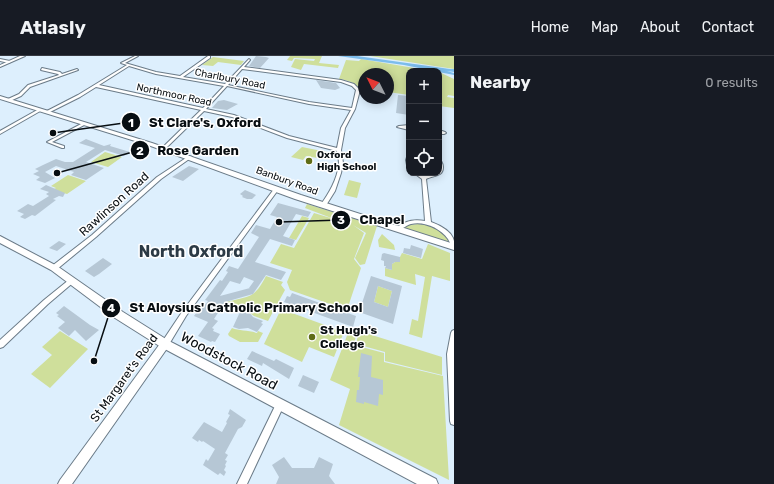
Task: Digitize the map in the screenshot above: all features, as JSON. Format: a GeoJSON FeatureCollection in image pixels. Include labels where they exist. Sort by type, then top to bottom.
{"type":"FeatureCollection","features":[{"type":"Feature","properties":{"kind":"main road","name":"Banbury Road"},"geometry":{"type":"LineString","coordinates":[[0,97],[164,148],[323,206],[454,246]]}},
{"type":"Feature","properties":{"kind":"main road","name":"Woodstock Road"},"geometry":{"type":"LineString","coordinates":[[0,239],[54,268],[119,315],[165,344],[431,484]]}},
{"type":"Feature","properties":{"kind":"street"},"geometry":{"type":"LineString","coordinates":[[0,66],[23,56]]}},
{"type":"Feature","properties":{"kind":"street"},"geometry":{"type":"LineString","coordinates":[[128,66],[122,63],[137,56]]}},
{"type":"Feature","properties":{"kind":"street"},"geometry":{"type":"LineString","coordinates":[[181,77],[210,57]]}},
{"type":"Feature","properties":{"kind":"street"},"geometry":{"type":"LineString","coordinates":[[0,60],[9,62]]}},
{"type":"Feature","properties":{"kind":"street"},"geometry":{"type":"LineString","coordinates":[[164,148],[204,109],[249,60]]}},
{"type":"Feature","properties":{"kind":"street"},"geometry":{"type":"LineString","coordinates":[[47,112],[97,86],[128,66]]}},
{"type":"Feature","properties":{"kind":"street","name":"Charlbury Road"},"geometry":{"type":"LineString","coordinates":[[128,66],[309,103],[353,109]]}},
{"type":"Feature","properties":{"kind":"street"},"geometry":{"type":"LineString","coordinates":[[242,68],[338,80],[349,83],[358,90],[353,109],[343,128],[339,150],[339,173],[333,191],[323,206]]}},
{"type":"Feature","properties":{"kind":"street"},"geometry":{"type":"LineString","coordinates":[[42,69],[59,73],[61,75]]}},
{"type":"Feature","properties":{"kind":"street"},"geometry":{"type":"LineString","coordinates":[[10,100],[20,95],[29,86],[48,81],[77,70]]}},
{"type":"Feature","properties":{"kind":"street","name":"Northmoor Road"},"geometry":{"type":"LineString","coordinates":[[97,86],[240,118],[288,137],[339,150]]}},
{"type":"Feature","properties":{"kind":"street"},"geometry":{"type":"LineString","coordinates":[[0,133],[40,110]]}},
{"type":"Feature","properties":{"kind":"street"},"geometry":{"type":"LineString","coordinates":[[63,147],[49,142],[84,124]]}},
{"type":"Feature","properties":{"kind":"street"},"geometry":{"type":"LineString","coordinates":[[406,126],[399,127],[406,128]]}},
{"type":"Feature","properties":{"kind":"street","name":"Rawlinson Road"},"geometry":{"type":"LineString","coordinates":[[54,268],[94,236],[159,178],[190,157]]}},
{"type":"Feature","properties":{"kind":"street"},"geometry":{"type":"LineString","coordinates":[[424,178],[429,176]]}},
{"type":"Feature","properties":{"kind":"street"},"geometry":{"type":"LineString","coordinates":[[424,178],[428,223]]}},
{"type":"Feature","properties":{"kind":"street","name":"St Margaret's Road"},"geometry":{"type":"LineString","coordinates":[[64,484],[165,344],[184,314],[276,190]]}},
{"type":"Feature","properties":{"kind":"street"},"geometry":{"type":"LineString","coordinates":[[399,228],[410,223],[428,223],[447,234],[454,246]]}},
{"type":"Feature","properties":{"kind":"street"},"geometry":{"type":"LineString","coordinates":[[0,345],[72,281]]}},
{"type":"Feature","properties":{"kind":"street"},"geometry":{"type":"LineString","coordinates":[[454,333],[454,421]]}},
{"type":"Feature","properties":{"kind":"street"},"geometry":{"type":"LineString","coordinates":[[242,484],[280,405]]}},
{"type":"Feature","properties":{"kind":"green space"},"geometry":{"type":"Polygon","coordinates":[[[290,56],[322,56],[319,63],[339,65],[338,68],[304,64],[301,70],[291,67],[295,59],[314,61],[315,59],[294,58],[292,61],[287,60],[290,56]]]}},
{"type":"Feature","properties":{"kind":"green space"},"geometry":{"type":"Polygon","coordinates":[[[370,56],[454,56],[454,69],[370,56]]]}},
{"type":"Feature","properties":{"kind":"green space"},"geometry":{"type":"Polygon","coordinates":[[[213,57],[244,61],[241,65],[218,62],[213,66],[202,65],[213,57]]]}},
{"type":"Feature","properties":{"kind":"green space"},"geometry":{"type":"Polygon","coordinates":[[[361,59],[414,68],[406,68],[406,95],[394,93],[394,68],[358,68],[358,86],[350,81],[339,79],[346,60],[359,61],[361,59]]]}},
{"type":"Feature","properties":{"kind":"green space"},"geometry":{"type":"Polygon","coordinates":[[[442,73],[454,79],[454,96],[448,95],[447,97],[454,98],[454,108],[442,106],[442,73]]]}},
{"type":"Feature","properties":{"kind":"green space"},"geometry":{"type":"Polygon","coordinates":[[[302,147],[332,153],[332,159],[306,156],[303,160],[291,157],[302,147]]]}},
{"type":"Feature","properties":{"kind":"green space"},"geometry":{"type":"Polygon","coordinates":[[[105,152],[122,157],[108,167],[91,162],[105,152]]]}},
{"type":"Feature","properties":{"kind":"green space"},"geometry":{"type":"Polygon","coordinates":[[[68,175],[86,181],[67,194],[52,190],[56,188],[51,186],[68,175]]]}},
{"type":"Feature","properties":{"kind":"green space"},"geometry":{"type":"Polygon","coordinates":[[[349,180],[361,183],[357,198],[344,195],[349,180]]]}},
{"type":"Feature","properties":{"kind":"green space"},"geometry":{"type":"Polygon","coordinates":[[[307,204],[377,226],[365,264],[360,265],[355,258],[366,233],[353,225],[364,233],[354,259],[361,268],[347,310],[290,290],[287,282],[292,270],[270,263],[281,244],[294,248],[314,213],[334,219],[305,208],[307,204]]]}},
{"type":"Feature","properties":{"kind":"green space"},"geometry":{"type":"Polygon","coordinates":[[[302,216],[309,218],[296,240],[289,238],[302,216]]]}},
{"type":"Feature","properties":{"kind":"green space"},"geometry":{"type":"Polygon","coordinates":[[[418,224],[433,227],[438,230],[448,239],[451,244],[404,228],[409,225],[418,224]]]}},
{"type":"Feature","properties":{"kind":"green space"},"geometry":{"type":"Polygon","coordinates":[[[382,234],[394,245],[395,250],[379,247],[378,240],[382,234]]]}},
{"type":"Feature","properties":{"kind":"green space"},"geometry":{"type":"Polygon","coordinates":[[[428,244],[450,253],[450,281],[432,276],[422,338],[409,334],[412,319],[418,321],[425,277],[415,274],[416,285],[385,276],[385,268],[392,270],[392,264],[395,262],[400,262],[402,253],[422,259],[428,244]]]}},
{"type":"Feature","properties":{"kind":"green space"},"geometry":{"type":"Polygon","coordinates":[[[266,276],[283,282],[281,285],[285,290],[268,321],[254,316],[243,308],[241,311],[226,302],[246,297],[254,293],[266,276]]]}},
{"type":"Feature","properties":{"kind":"green space"},"geometry":{"type":"Polygon","coordinates":[[[378,286],[392,291],[388,307],[374,302],[378,286]]]}},
{"type":"Feature","properties":{"kind":"green space"},"geometry":{"type":"Polygon","coordinates":[[[281,309],[344,332],[334,357],[309,347],[302,362],[264,344],[281,309]]]}},
{"type":"Feature","properties":{"kind":"green space"},"geometry":{"type":"Polygon","coordinates":[[[232,328],[263,333],[258,342],[240,342],[229,336],[228,334],[232,328]]]}},
{"type":"Feature","properties":{"kind":"green space"},"geometry":{"type":"Polygon","coordinates":[[[60,331],[88,349],[50,388],[31,374],[52,355],[42,347],[60,331]]]}},
{"type":"Feature","properties":{"kind":"green space"},"geometry":{"type":"Polygon","coordinates":[[[359,331],[442,357],[442,375],[385,361],[385,352],[356,344],[359,331]]]}},
{"type":"Feature","properties":{"kind":"green space"},"geometry":{"type":"Polygon","coordinates":[[[348,333],[356,335],[354,345],[384,353],[384,362],[443,376],[449,480],[339,425],[350,389],[330,380],[348,333]]]}},
{"type":"Feature","properties":{"kind":"water"},"geometry":{"type":"Polygon","coordinates":[[[338,56],[357,56],[454,69],[454,72],[447,71],[454,73],[454,75],[442,73],[442,68],[419,68],[338,56]]]}},
{"type":"Feature","properties":{"kind":"building"},"geometry":{"type":"Polygon","coordinates":[[[256,56],[269,58],[260,68],[249,66],[256,56]]]}},
{"type":"Feature","properties":{"kind":"building"},"geometry":{"type":"Polygon","coordinates":[[[316,80],[336,83],[340,88],[335,90],[321,88],[316,80]]]}},
{"type":"Feature","properties":{"kind":"building"},"geometry":{"type":"Polygon","coordinates":[[[398,95],[406,96],[406,115],[396,113],[398,95]]]}},
{"type":"Feature","properties":{"kind":"building"},"geometry":{"type":"Polygon","coordinates":[[[224,100],[238,104],[227,110],[212,108],[218,101],[224,100]]]}},
{"type":"Feature","properties":{"kind":"building"},"geometry":{"type":"Polygon","coordinates":[[[86,139],[104,146],[111,144],[110,146],[130,152],[124,156],[105,150],[86,162],[104,168],[86,180],[71,175],[74,172],[56,166],[45,172],[55,178],[45,183],[36,180],[40,177],[33,174],[39,171],[35,169],[56,159],[65,162],[73,162],[95,148],[79,143],[86,139]]]}},
{"type":"Feature","properties":{"kind":"building"},"geometry":{"type":"Polygon","coordinates":[[[189,166],[199,169],[183,181],[172,177],[189,166]]]}},
{"type":"Feature","properties":{"kind":"building"},"geometry":{"type":"Polygon","coordinates":[[[46,185],[65,193],[63,197],[59,196],[53,199],[56,200],[35,216],[32,215],[25,219],[20,217],[24,214],[17,211],[28,204],[33,206],[49,196],[46,194],[49,192],[40,189],[46,185]]]}},
{"type":"Feature","properties":{"kind":"building"},"geometry":{"type":"Polygon","coordinates":[[[245,190],[256,195],[252,199],[242,197],[243,196],[240,194],[245,190]]]}},
{"type":"Feature","properties":{"kind":"building"},"geometry":{"type":"Polygon","coordinates":[[[278,203],[311,212],[308,217],[296,214],[283,236],[295,240],[292,246],[270,239],[255,262],[286,272],[281,280],[266,275],[253,294],[225,302],[214,319],[218,321],[212,328],[214,329],[213,331],[220,334],[215,342],[211,342],[198,336],[208,322],[194,316],[208,301],[205,300],[220,280],[222,281],[228,272],[226,271],[229,266],[238,269],[259,237],[251,233],[256,225],[270,229],[277,217],[270,215],[278,203]],[[244,277],[240,284],[230,281],[220,296],[250,288],[254,281],[244,277]]]}},
{"type":"Feature","properties":{"kind":"building"},"geometry":{"type":"Polygon","coordinates":[[[59,241],[66,244],[57,251],[49,248],[59,241]]]}},
{"type":"Feature","properties":{"kind":"building"},"geometry":{"type":"Polygon","coordinates":[[[411,245],[423,249],[421,258],[403,253],[404,248],[410,249],[411,245]]]}},
{"type":"Feature","properties":{"kind":"building"},"geometry":{"type":"Polygon","coordinates":[[[384,253],[400,257],[400,262],[395,262],[392,264],[392,270],[385,268],[386,266],[384,266],[384,261],[381,260],[382,254],[384,253]]]}},
{"type":"Feature","properties":{"kind":"building"},"geometry":{"type":"Polygon","coordinates":[[[103,258],[112,264],[94,277],[85,271],[103,258]]]}},
{"type":"Feature","properties":{"kind":"building"},"geometry":{"type":"Polygon","coordinates":[[[371,276],[402,286],[393,324],[359,312],[371,276]],[[378,286],[374,302],[388,307],[392,291],[378,286]]]}},
{"type":"Feature","properties":{"kind":"building"},"geometry":{"type":"Polygon","coordinates":[[[292,293],[356,316],[353,327],[284,302],[287,296],[290,297],[292,293]]]}},
{"type":"Feature","properties":{"kind":"building"},"geometry":{"type":"Polygon","coordinates":[[[64,306],[99,330],[86,341],[75,330],[69,336],[58,328],[65,322],[57,316],[59,315],[56,313],[64,306]]]}},
{"type":"Feature","properties":{"kind":"building"},"geometry":{"type":"Polygon","coordinates":[[[243,310],[249,312],[253,317],[263,321],[261,323],[263,324],[257,332],[248,328],[239,329],[233,327],[239,314],[243,310]]]}},
{"type":"Feature","properties":{"kind":"building"},"geometry":{"type":"Polygon","coordinates":[[[252,351],[274,361],[276,359],[294,368],[289,379],[263,363],[262,366],[247,359],[252,351]]]}},
{"type":"Feature","properties":{"kind":"building"},"geometry":{"type":"Polygon","coordinates":[[[361,353],[372,356],[371,377],[383,380],[383,395],[379,394],[378,406],[364,402],[364,404],[356,402],[357,390],[359,390],[360,377],[358,377],[361,353]]]}},
{"type":"Feature","properties":{"kind":"building"},"geometry":{"type":"Polygon","coordinates":[[[303,375],[319,382],[314,393],[298,386],[303,375]]]}},
{"type":"Feature","properties":{"kind":"building"},"geometry":{"type":"Polygon","coordinates":[[[230,409],[246,420],[242,427],[238,429],[225,453],[228,455],[225,460],[227,461],[224,476],[220,473],[218,475],[203,465],[206,459],[208,461],[215,449],[203,441],[202,442],[199,440],[198,442],[192,438],[204,422],[222,432],[230,415],[228,414],[230,409]]]}},
{"type":"Feature","properties":{"kind":"building"},"geometry":{"type":"Polygon","coordinates":[[[284,457],[292,468],[314,468],[319,457],[333,464],[329,476],[335,484],[276,484],[279,477],[272,465],[284,457]]]}},
{"type":"Feature","properties":{"kind":"place","name":"St Clare's, Oxford"},"geometry":{"type":"Point","coordinates":[53,133]}},
{"type":"Feature","properties":{"kind":"place","name":"Oxford High School"},"geometry":{"type":"Point","coordinates":[309,161]}},
{"type":"Feature","properties":{"kind":"place","name":"Rose Garden"},"geometry":{"type":"Point","coordinates":[57,173]}},
{"type":"Feature","properties":{"kind":"place","name":"Chapel"},"geometry":{"type":"Point","coordinates":[279,222]}},
{"type":"Feature","properties":{"kind":"place","name":"St Hugh's College"},"geometry":{"type":"Point","coordinates":[312,337]}},
{"type":"Feature","properties":{"kind":"place","name":"St Aloysius' Catholic Primary School"},"geometry":{"type":"Point","coordinates":[94,361]}},
{"type":"Feature","properties":{"kind":"district","name":"North Oxford"},"geometry":{"type":"Point","coordinates":[191,251]}}]}
